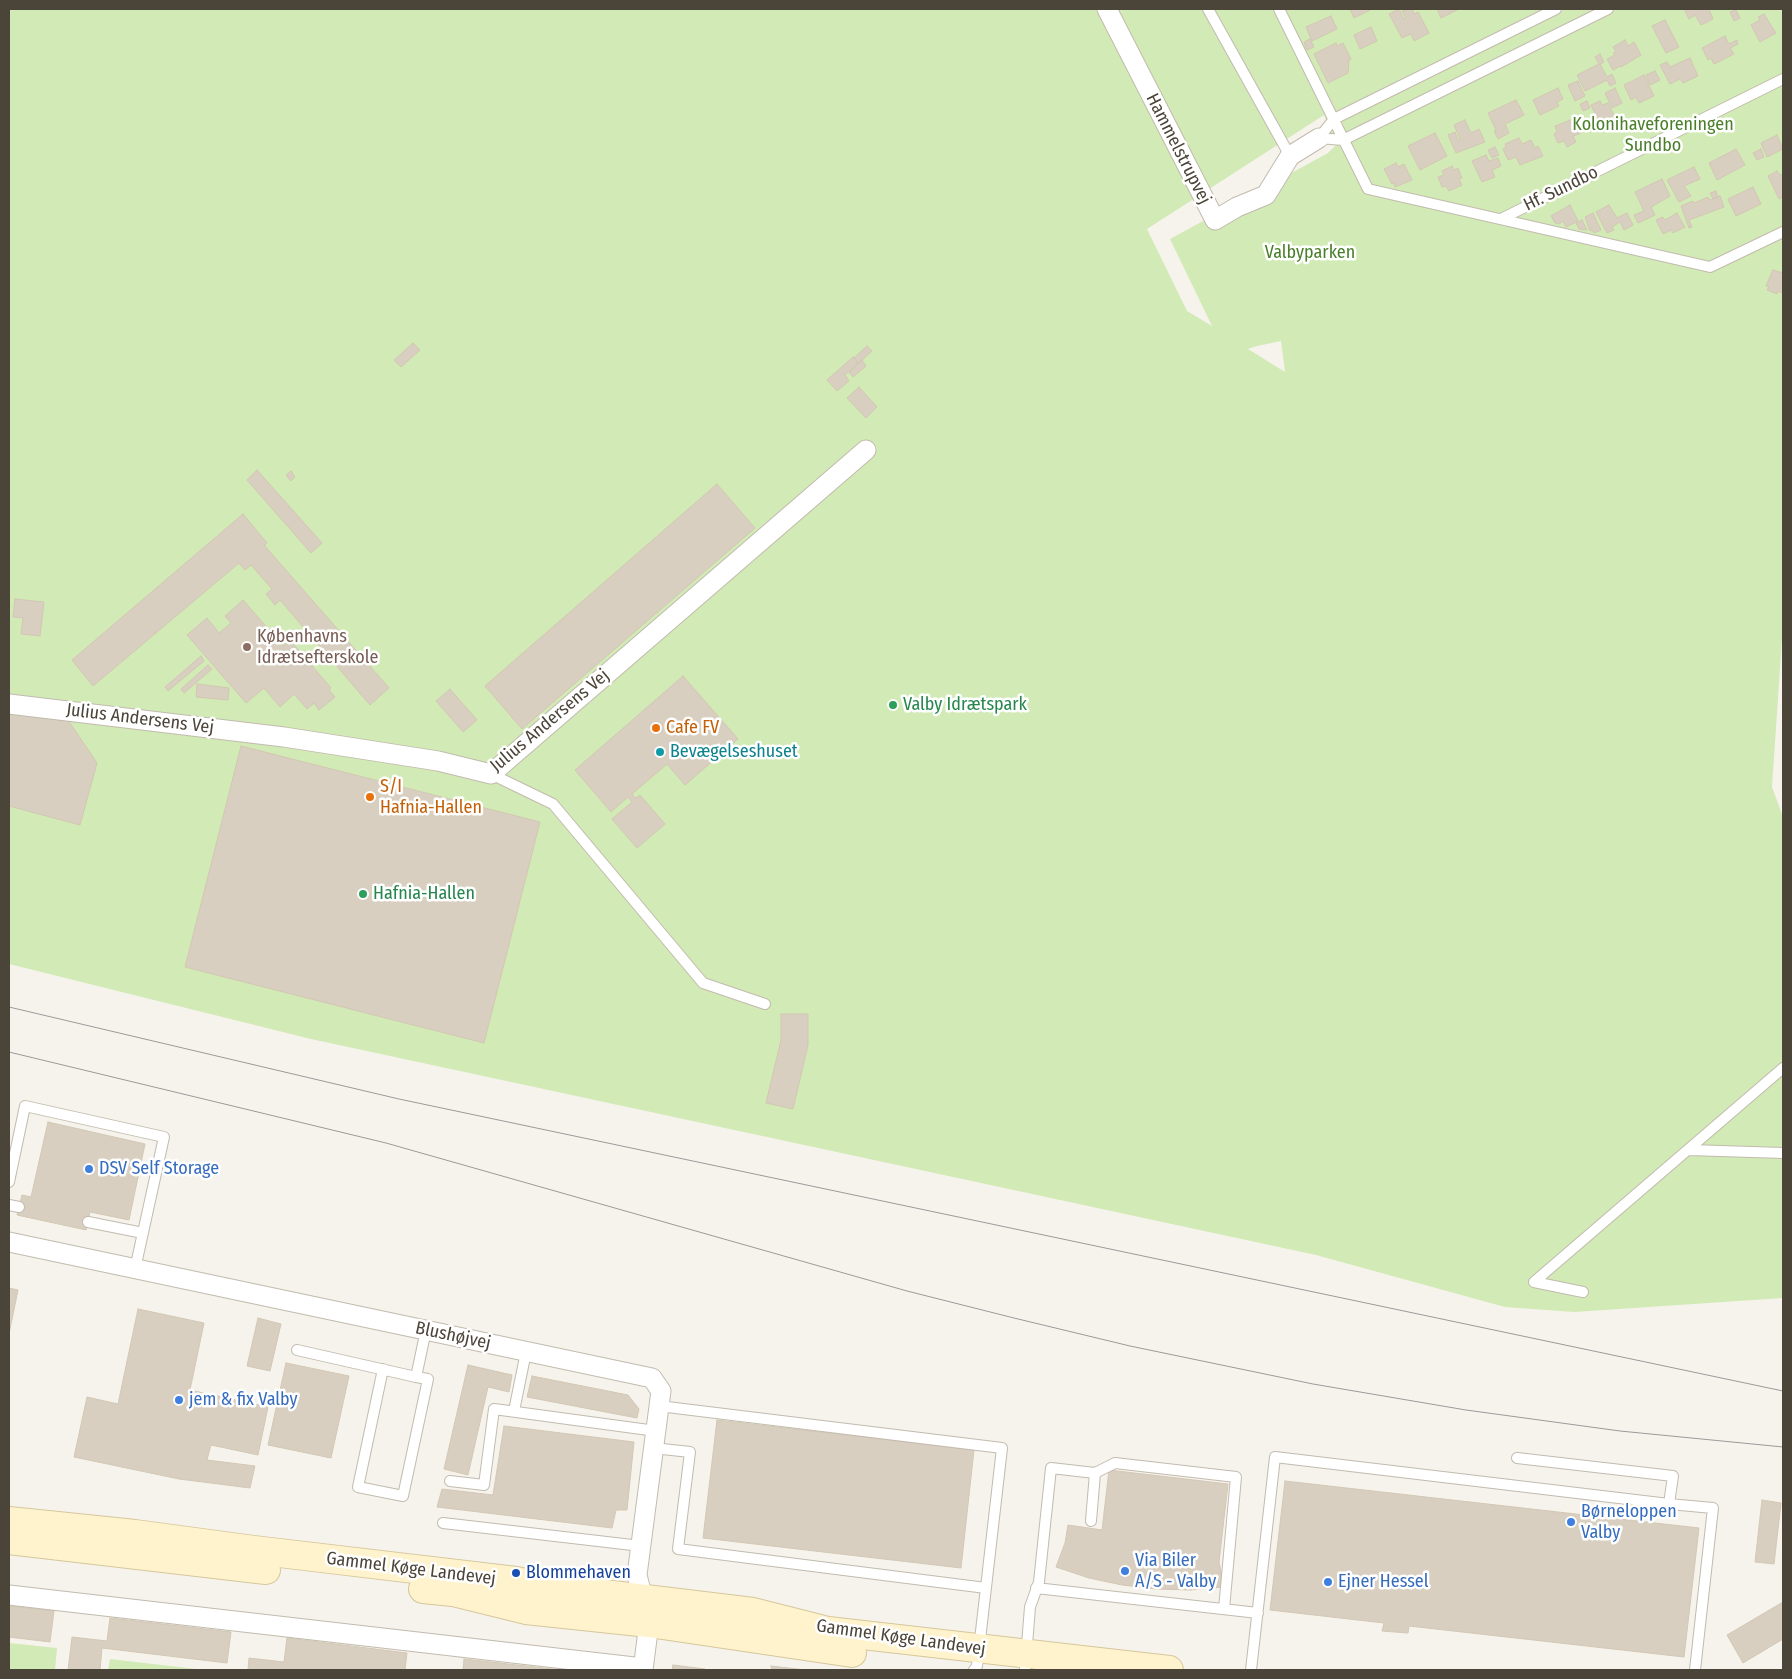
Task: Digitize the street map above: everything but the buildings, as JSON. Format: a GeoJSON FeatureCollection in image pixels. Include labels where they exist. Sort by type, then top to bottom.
{"type":"FeatureCollection","features":[{"type":"Feature","properties":{"kind":"main road","name":"Gammel Køge Landevej"},"geometry":{"type":"LineString","coordinates":[[9,1521],[135,1534],[516,1581],[647,1611],[850,1652],[1021,1665],[1169,1670]]}},
{"type":"Feature","properties":{"kind":"main road","name":"Gammel Køge Landevej"},"geometry":{"type":"LineString","coordinates":[[9,1540],[454,1592],[526,1610],[647,1611]]}},
{"type":"Feature","properties":{"kind":"street","name":"Hammelstrupvej"},"geometry":{"type":"LineString","coordinates":[[1107,9],[1215,220],[1237,207],[1266,195],[1290,156],[1319,138]]}},
{"type":"Feature","properties":{"kind":"street","name":"Julius Andersens Vej"},"geometry":{"type":"LineString","coordinates":[[9,704],[284,736],[438,761],[491,774],[866,450]]}},
{"type":"Feature","properties":{"kind":"street","name":"Blushøjvej"},"geometry":{"type":"LineString","coordinates":[[9,1242],[652,1378],[661,1390],[637,1575],[647,1611]]}},
{"type":"Feature","properties":{"kind":"street"},"geometry":{"type":"LineString","coordinates":[[9,1595],[643,1669],[647,1611]]}},
{"type":"Feature","properties":{"kind":"lane"},"geometry":{"type":"LineString","coordinates":[[1208,9],[1290,156]]}},
{"type":"Feature","properties":{"kind":"lane","name":"Hf. Sundbo"},"geometry":{"type":"LineString","coordinates":[[1279,9],[1368,189],[1710,267],[1783,232]]}},
{"type":"Feature","properties":{"kind":"lane"},"geometry":{"type":"LineString","coordinates":[[1319,138],[1334,119],[1556,9]]}},
{"type":"Feature","properties":{"kind":"lane"},"geometry":{"type":"LineString","coordinates":[[1319,138],[1343,140],[1608,9]]}},
{"type":"Feature","properties":{"kind":"lane","name":"Hf. Sundbo"},"geometry":{"type":"LineString","coordinates":[[1501,219],[1783,80]]}},
{"type":"Feature","properties":{"kind":"lane"},"geometry":{"type":"LineString","coordinates":[[491,774],[553,804],[703,983],[765,1004]]}},
{"type":"Feature","properties":{"kind":"lane"},"geometry":{"type":"LineString","coordinates":[[1583,1292],[1534,1282],[1783,1068]]}},
{"type":"Feature","properties":{"kind":"lane"},"geometry":{"type":"LineString","coordinates":[[9,1182],[25,1106],[164,1137],[135,1269]]}},
{"type":"Feature","properties":{"kind":"lane"},"geometry":{"type":"LineString","coordinates":[[1689,1150],[1783,1153]]}},
{"type":"Feature","properties":{"kind":"lane"},"geometry":{"type":"LineString","coordinates":[[88,1222],[143,1233]]}},
{"type":"Feature","properties":{"kind":"lane"},"geometry":{"type":"LineString","coordinates":[[416,1377],[426,1330]]}},
{"type":"Feature","properties":{"kind":"lane"},"geometry":{"type":"LineString","coordinates":[[297,1350],[383,1369],[416,1377],[428,1379],[403,1496],[358,1487],[383,1369]]}},
{"type":"Feature","properties":{"kind":"lane"},"geometry":{"type":"LineString","coordinates":[[514,1412],[526,1352]]}},
{"type":"Feature","properties":{"kind":"lane"},"geometry":{"type":"LineString","coordinates":[[659,1406],[1002,1448],[976,1662]]}},
{"type":"Feature","properties":{"kind":"lane"},"geometry":{"type":"LineString","coordinates":[[450,1481],[484,1485],[494,1409],[655,1439],[690,1452],[678,1548],[986,1588]]}},
{"type":"Feature","properties":{"kind":"lane"},"geometry":{"type":"LineString","coordinates":[[1251,1670],[1276,1457],[1713,1508],[1695,1670]]}},
{"type":"Feature","properties":{"kind":"lane"},"geometry":{"type":"LineString","coordinates":[[1517,1458],[1673,1476],[1670,1504]]}},
{"type":"Feature","properties":{"kind":"lane"},"geometry":{"type":"LineString","coordinates":[[1021,1665],[1030,1607],[1041,1567],[1051,1468],[1095,1473],[1115,1463],[1236,1477],[1224,1609]]}},
{"type":"Feature","properties":{"kind":"lane"},"geometry":{"type":"LineString","coordinates":[[1091,1521],[1095,1473]]}},
{"type":"Feature","properties":{"kind":"lane"},"geometry":{"type":"LineString","coordinates":[[444,1523],[641,1546]]}},
{"type":"Feature","properties":{"kind":"lane"},"geometry":{"type":"LineString","coordinates":[[1036,1588],[1258,1613]]}},
{"type":"Feature","properties":{"kind":"green space","name":"Valby Idrætspark"},"geometry":{"type":"Polygon","coordinates":[[[9,9],[1783,9],[1783,624],[1772,787],[1783,817],[1783,1298],[1574,1312],[1505,1307],[1316,1255],[311,1039],[9,964],[9,9]],[[1324,115],[1147,229],[1187,311],[1212,326],[1170,239],[1328,153],[1336,145],[1324,115]],[[1281,341],[1257,346],[1248,349],[1285,372],[1281,341]]]}},
{"type":"Feature","properties":{"kind":"green space"},"geometry":{"type":"Polygon","coordinates":[[[9,1643],[57,1648],[55,1670],[9,1670],[9,1643]]]}},
{"type":"Feature","properties":{"kind":"green space"},"geometry":{"type":"Polygon","coordinates":[[[110,1659],[205,1670],[108,1670],[110,1659]]]}},
{"type":"Feature","properties":{"kind":"tram line"},"geometry":{"type":"LineString","coordinates":[[9,1007],[399,1099],[1783,1391]]}},
{"type":"Feature","properties":{"kind":"tram line"},"geometry":{"type":"LineString","coordinates":[[9,1052],[386,1143],[907,1291],[1130,1346],[1313,1384],[1466,1410],[1620,1431],[1783,1447]]}},
{"type":"Feature","properties":{"kind":"place","name":"Københavns Idrætsefterskole"},"geometry":{"type":"Point","coordinates":[247,647]}},
{"type":"Feature","properties":{"kind":"place","name":"Valby Idrætspark"},"geometry":{"type":"Point","coordinates":[893,705]}},
{"type":"Feature","properties":{"kind":"place","name":"Cafe FV"},"geometry":{"type":"Point","coordinates":[656,728]}},
{"type":"Feature","properties":{"kind":"place","name":"Bevægelseshuset"},"geometry":{"type":"Point","coordinates":[660,752]}},
{"type":"Feature","properties":{"kind":"place","name":"S/I Hafnia-Hallen"},"geometry":{"type":"Point","coordinates":[370,797]}},
{"type":"Feature","properties":{"kind":"place","name":"Hafnia-Hallen"},"geometry":{"type":"Point","coordinates":[363,894]}},
{"type":"Feature","properties":{"kind":"place","name":"DSV Self Storage"},"geometry":{"type":"Point","coordinates":[89,1169]}},
{"type":"Feature","properties":{"kind":"place","name":"jem & fix Valby"},"geometry":{"type":"Point","coordinates":[179,1400]}},
{"type":"Feature","properties":{"kind":"place","name":"Børneloppen Valby"},"geometry":{"type":"Point","coordinates":[1571,1522]}},
{"type":"Feature","properties":{"kind":"place","name":"Via Biler A/S - Valby"},"geometry":{"type":"Point","coordinates":[1125,1571]}},
{"type":"Feature","properties":{"kind":"place","name":"Blommehaven"},"geometry":{"type":"Point","coordinates":[516,1573]}},
{"type":"Feature","properties":{"kind":"place","name":"Ejner Hessel"},"geometry":{"type":"Point","coordinates":[1328,1582]}},
{"type":"Feature","properties":{"kind":"park label","name":"Kolonihaveforeningen Sundbo"},"geometry":{"type":"Point","coordinates":[1653,135]}},
{"type":"Feature","properties":{"kind":"park label","name":"Valbyparken"},"geometry":{"type":"Point","coordinates":[1310,253]}}]}
